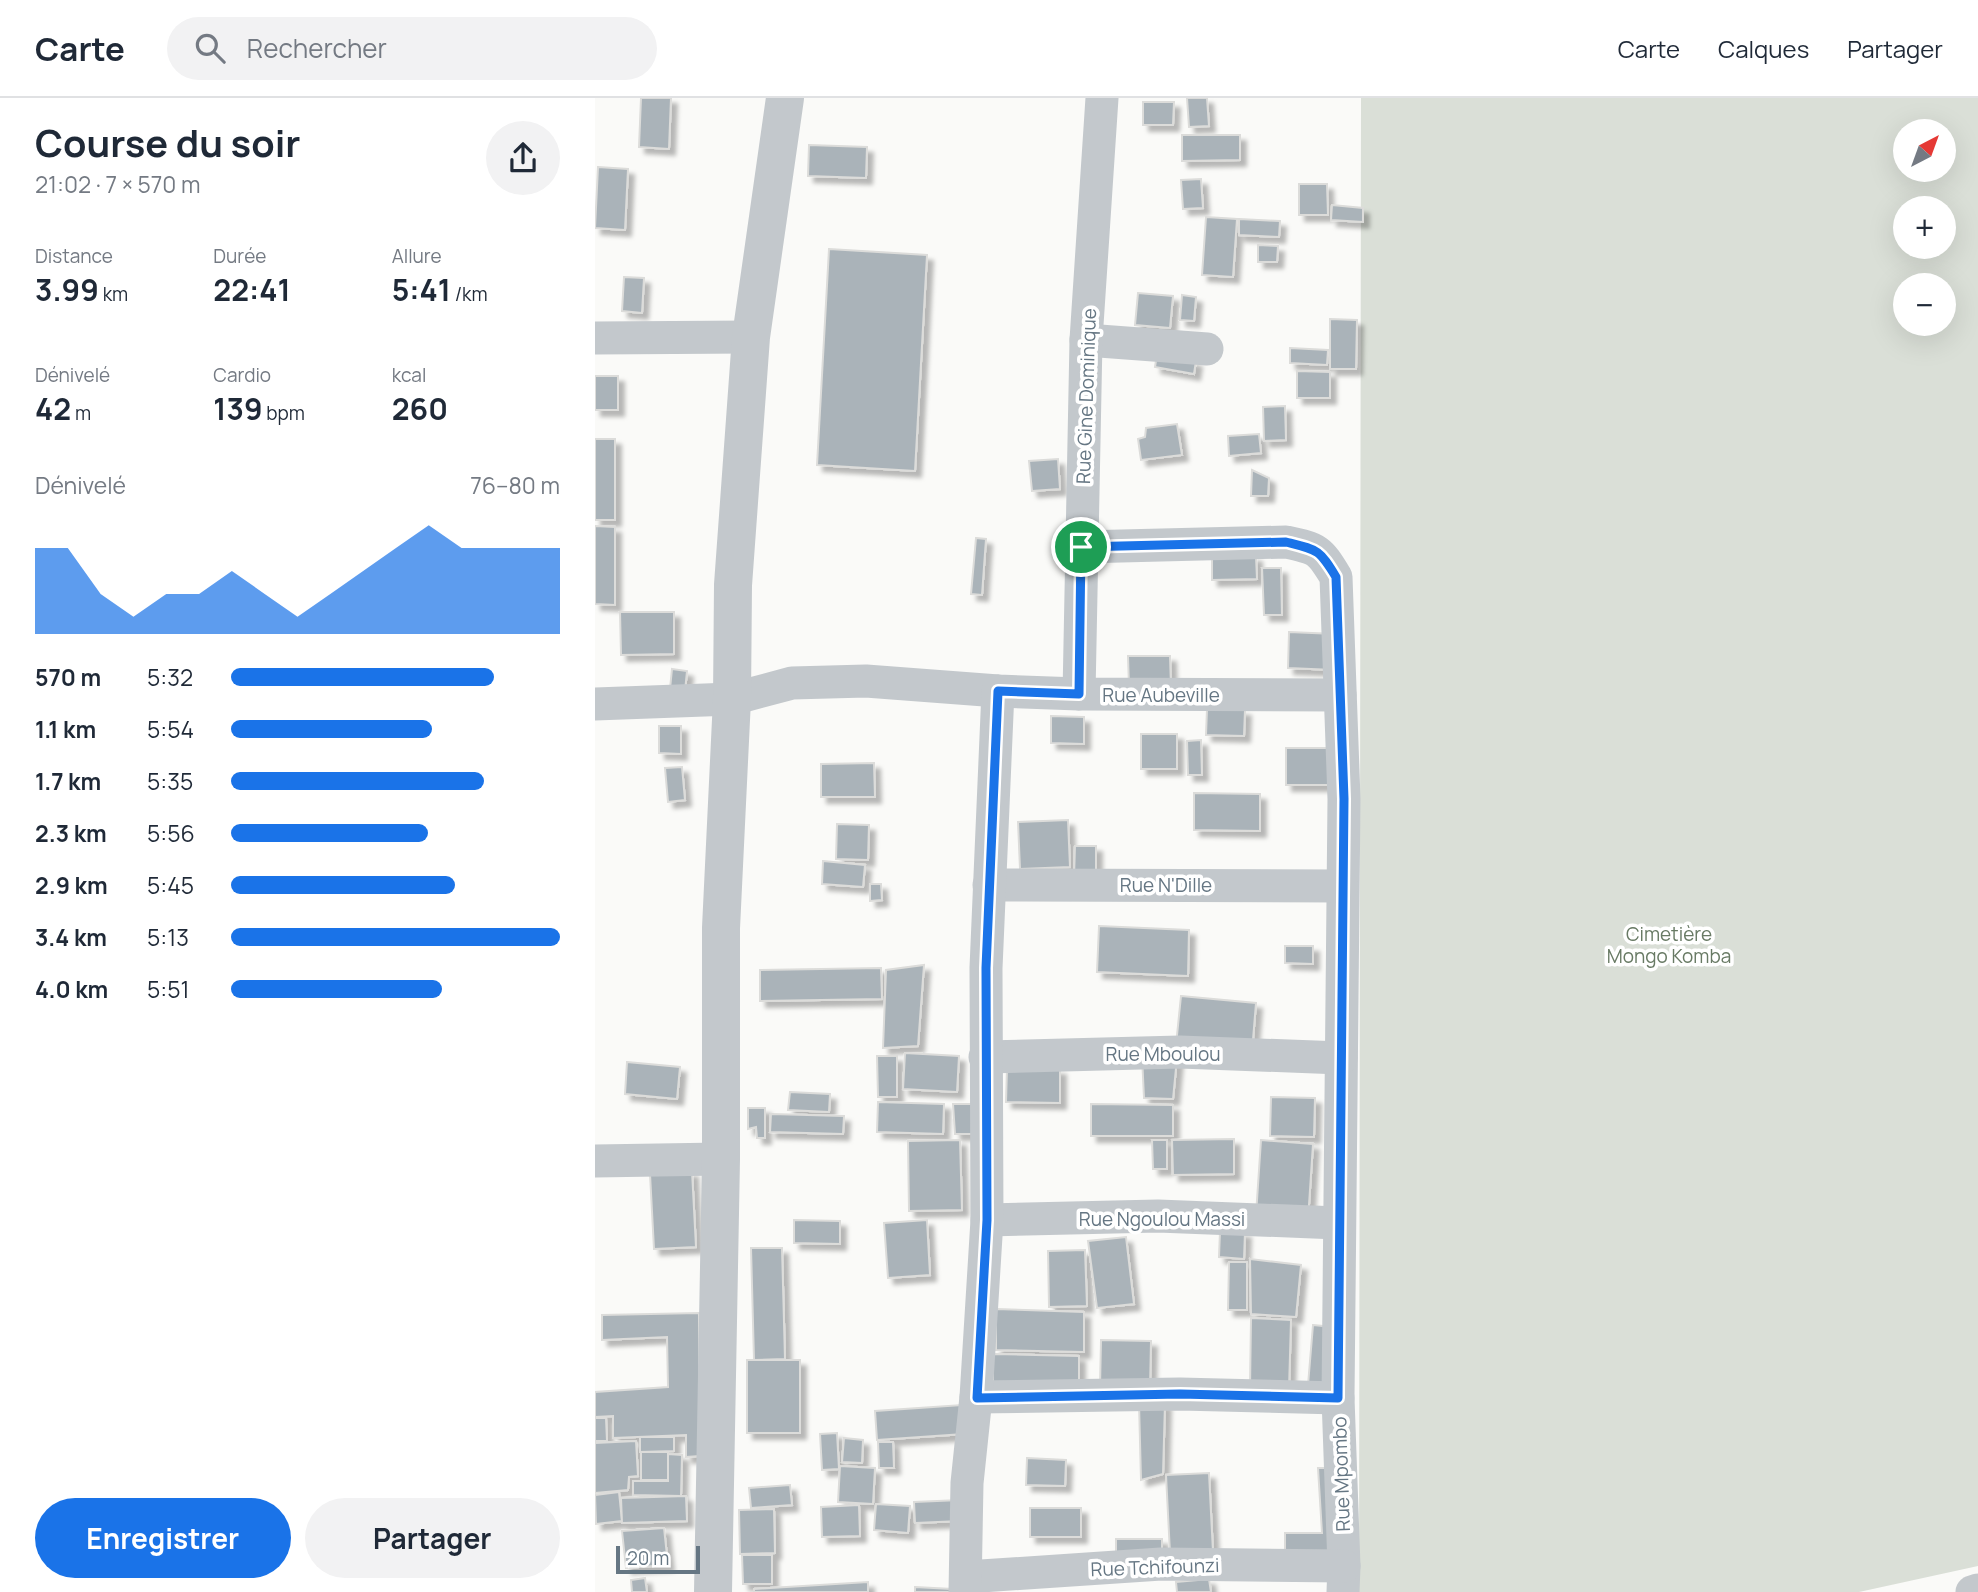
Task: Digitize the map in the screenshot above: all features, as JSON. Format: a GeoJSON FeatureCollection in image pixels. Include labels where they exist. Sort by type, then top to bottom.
{"type":"FeatureCollection","features":[{"type":"Feature","properties":{"kind":"street"},"geometry":{"type":"LineString","coordinates":[[713,1592],[721,1159],[721,928],[732,699],[733,585],[751,337],[785,98]]}},
{"type":"Feature","properties":{"kind":"street","name":"Rue Gine Dominique"},"geometry":{"type":"LineString","coordinates":[[1079,694],[1086,340],[1102,98]]}},
{"type":"Feature","properties":{"kind":"street"},"geometry":{"type":"LineString","coordinates":[[595,338],[751,337]]}},
{"type":"Feature","properties":{"kind":"street"},"geometry":{"type":"LineString","coordinates":[[1086,340],[1207,349]]}},
{"type":"Feature","properties":{"kind":"street","name":"Rue Mpombo"},"geometry":{"type":"LineString","coordinates":[[1081,547],[1286,542],[1315,549],[1324,556],[1336,577],[1344,799],[1338,1223],[1338,1398],[1344,1579]]}},
{"type":"Feature","properties":{"kind":"street","name":"Rue Aubeville"},"geometry":{"type":"LineString","coordinates":[[595,704],[732,699],[792,683],[854,681],[1079,694],[1340,695]]}},
{"type":"Feature","properties":{"kind":"street"},"geometry":{"type":"LineString","coordinates":[[965,1584],[967,1483],[977,1398],[987,1220],[985,1057],[998,691]]}},
{"type":"Feature","properties":{"kind":"street","name":"Rue N'Dille"},"geometry":{"type":"LineString","coordinates":[[989,886],[1342,886]]}},
{"type":"Feature","properties":{"kind":"street","name":"Rue Mboulou"},"geometry":{"type":"LineString","coordinates":[[985,1057],[1180,1052],[1341,1058]]}},
{"type":"Feature","properties":{"kind":"street"},"geometry":{"type":"LineString","coordinates":[[595,1161],[721,1159]]}},
{"type":"Feature","properties":{"kind":"street","name":"Rue Ngoulou Massi"},"geometry":{"type":"LineString","coordinates":[[987,1220],[1158,1216],[1338,1223]]}},
{"type":"Feature","properties":{"kind":"street"},"geometry":{"type":"LineString","coordinates":[[977,1398],[1180,1394],[1338,1398]]}},
{"type":"Feature","properties":{"kind":"street","name":"Rue Tchifounzi"},"geometry":{"type":"LineString","coordinates":[[965,1584],[1161,1564],[1344,1579]]}},
{"type":"Feature","properties":{"kind":"street"},"geometry":{"type":"LineString","coordinates":[[1972,1592],[1978,1590]]}},
{"type":"Feature","properties":{"kind":"green space","name":"Cimetière Mongo Komba"},"geometry":{"type":"Polygon","coordinates":[[[1361,98],[1978,98],[1978,1566],[1859,1592],[1359,1592],[1361,98]]]}},
{"type":"Feature","properties":{"kind":"building"},"geometry":{"type":"Polygon","coordinates":[[[641,98],[671,98],[669,149],[639,147],[641,98]]]}},
{"type":"Feature","properties":{"kind":"building"},"geometry":{"type":"Polygon","coordinates":[[[1187,98],[1207,98],[1209,126],[1189,127],[1187,98]]]}},
{"type":"Feature","properties":{"kind":"building"},"geometry":{"type":"Polygon","coordinates":[[[1143,102],[1174,102],[1173,125],[1143,125],[1143,102]]]}},
{"type":"Feature","properties":{"kind":"building"},"geometry":{"type":"Polygon","coordinates":[[[1182,135],[1240,135],[1240,160],[1182,161],[1182,135]]]}},
{"type":"Feature","properties":{"kind":"building"},"geometry":{"type":"Polygon","coordinates":[[[809,145],[867,147],[866,178],[808,176],[809,145]]]}},
{"type":"Feature","properties":{"kind":"building"},"geometry":{"type":"Polygon","coordinates":[[[598,167],[628,169],[625,230],[595,228],[598,167]]]}},
{"type":"Feature","properties":{"kind":"building"},"geometry":{"type":"Polygon","coordinates":[[[1201,179],[1203,208],[1183,209],[1181,180],[1201,179]]]}},
{"type":"Feature","properties":{"kind":"building"},"geometry":{"type":"Polygon","coordinates":[[[1299,184],[1327,184],[1328,215],[1299,215],[1299,184]]]}},
{"type":"Feature","properties":{"kind":"building"},"geometry":{"type":"Polygon","coordinates":[[[1332,205],[1363,208],[1363,222],[1331,220],[1332,205]]]}},
{"type":"Feature","properties":{"kind":"building"},"geometry":{"type":"Polygon","coordinates":[[[1206,217],[1237,219],[1233,277],[1202,275],[1206,217]]]}},
{"type":"Feature","properties":{"kind":"building"},"geometry":{"type":"Polygon","coordinates":[[[1239,219],[1280,221],[1279,237],[1239,235],[1239,219]]]}},
{"type":"Feature","properties":{"kind":"building"},"geometry":{"type":"Polygon","coordinates":[[[1258,245],[1278,246],[1277,262],[1258,262],[1258,245]]]}},
{"type":"Feature","properties":{"kind":"building"},"geometry":{"type":"Polygon","coordinates":[[[829,249],[927,255],[915,471],[817,465],[829,249]]]}},
{"type":"Feature","properties":{"kind":"building"},"geometry":{"type":"Polygon","coordinates":[[[624,277],[644,278],[642,313],[622,311],[624,277]]]}},
{"type":"Feature","properties":{"kind":"building"},"geometry":{"type":"Polygon","coordinates":[[[1138,293],[1173,296],[1170,328],[1135,325],[1138,293]]]}},
{"type":"Feature","properties":{"kind":"building"},"geometry":{"type":"Polygon","coordinates":[[[1182,295],[1196,297],[1194,321],[1180,320],[1182,295]]]}},
{"type":"Feature","properties":{"kind":"building"},"geometry":{"type":"Polygon","coordinates":[[[1330,319],[1357,320],[1356,369],[1330,369],[1330,319]]]}},
{"type":"Feature","properties":{"kind":"building"},"geometry":{"type":"Polygon","coordinates":[[[1290,348],[1328,350],[1327,365],[1290,363],[1290,348]]]}},
{"type":"Feature","properties":{"kind":"building"},"geometry":{"type":"Polygon","coordinates":[[[1157,354],[1196,361],[1194,374],[1155,367],[1157,354]]]}},
{"type":"Feature","properties":{"kind":"building"},"geometry":{"type":"Polygon","coordinates":[[[1297,371],[1330,372],[1330,398],[1297,398],[1297,371]]]}},
{"type":"Feature","properties":{"kind":"building"},"geometry":{"type":"Polygon","coordinates":[[[595,376],[618,376],[618,410],[595,410],[595,376]]]}},
{"type":"Feature","properties":{"kind":"building"},"geometry":{"type":"Polygon","coordinates":[[[1285,406],[1286,440],[1264,441],[1263,407],[1285,406]]]}},
{"type":"Feature","properties":{"kind":"building"},"geometry":{"type":"Polygon","coordinates":[[[1177,424],[1182,455],[1141,460],[1138,439],[1145,437],[1146,428],[1177,424]]]}},
{"type":"Feature","properties":{"kind":"building"},"geometry":{"type":"Polygon","coordinates":[[[1259,434],[1261,453],[1229,456],[1228,436],[1259,434]]]}},
{"type":"Feature","properties":{"kind":"building"},"geometry":{"type":"Polygon","coordinates":[[[595,439],[615,439],[615,520],[595,520],[595,439]]]}},
{"type":"Feature","properties":{"kind":"building"},"geometry":{"type":"Polygon","coordinates":[[[1058,459],[1060,489],[1032,491],[1029,461],[1058,459]]]}},
{"type":"Feature","properties":{"kind":"building"},"geometry":{"type":"Polygon","coordinates":[[[1252,470],[1269,478],[1268,496],[1251,496],[1252,470]]]}},
{"type":"Feature","properties":{"kind":"building"},"geometry":{"type":"Polygon","coordinates":[[[595,526],[615,527],[615,605],[595,604],[595,526]]]}},
{"type":"Feature","properties":{"kind":"building"},"geometry":{"type":"Polygon","coordinates":[[[976,538],[986,539],[982,595],[971,594],[976,538]]]}},
{"type":"Feature","properties":{"kind":"building"},"geometry":{"type":"Polygon","coordinates":[[[1256,556],[1257,579],[1212,580],[1212,557],[1256,556]]]}},
{"type":"Feature","properties":{"kind":"building"},"geometry":{"type":"Polygon","coordinates":[[[1262,568],[1281,568],[1282,615],[1264,615],[1262,568]]]}},
{"type":"Feature","properties":{"kind":"building"},"geometry":{"type":"Polygon","coordinates":[[[620,612],[674,612],[674,654],[621,655],[620,612]]]}},
{"type":"Feature","properties":{"kind":"building"},"geometry":{"type":"Polygon","coordinates":[[[1289,632],[1335,634],[1334,670],[1288,668],[1289,632]]]}},
{"type":"Feature","properties":{"kind":"building"},"geometry":{"type":"Polygon","coordinates":[[[1128,656],[1170,656],[1171,687],[1129,687],[1128,656]]]}},
{"type":"Feature","properties":{"kind":"building"},"geometry":{"type":"Polygon","coordinates":[[[672,669],[687,671],[685,691],[670,689],[672,669]]]}},
{"type":"Feature","properties":{"kind":"building"},"geometry":{"type":"Polygon","coordinates":[[[1207,709],[1245,710],[1244,736],[1206,735],[1207,709]]]}},
{"type":"Feature","properties":{"kind":"building"},"geometry":{"type":"Polygon","coordinates":[[[1051,716],[1084,717],[1084,744],[1051,743],[1051,716]]]}},
{"type":"Feature","properties":{"kind":"building"},"geometry":{"type":"Polygon","coordinates":[[[659,726],[681,726],[681,754],[659,753],[659,726]]]}},
{"type":"Feature","properties":{"kind":"building"},"geometry":{"type":"Polygon","coordinates":[[[1141,734],[1177,734],[1177,769],[1141,769],[1141,734]]]}},
{"type":"Feature","properties":{"kind":"building"},"geometry":{"type":"Polygon","coordinates":[[[1201,740],[1202,775],[1188,775],[1187,741],[1201,740]]]}},
{"type":"Feature","properties":{"kind":"building"},"geometry":{"type":"Polygon","coordinates":[[[1286,748],[1334,748],[1334,785],[1286,785],[1286,748]]]}},
{"type":"Feature","properties":{"kind":"building"},"geometry":{"type":"Polygon","coordinates":[[[874,763],[875,797],[821,797],[821,764],[874,763]]]}},
{"type":"Feature","properties":{"kind":"building"},"geometry":{"type":"Polygon","coordinates":[[[682,767],[685,800],[668,802],[665,768],[682,767]]]}},
{"type":"Feature","properties":{"kind":"building"},"geometry":{"type":"Polygon","coordinates":[[[1194,793],[1260,794],[1260,831],[1194,830],[1194,793]]]}},
{"type":"Feature","properties":{"kind":"building"},"geometry":{"type":"Polygon","coordinates":[[[1068,820],[1070,867],[1020,869],[1018,822],[1068,820]]]}},
{"type":"Feature","properties":{"kind":"building"},"geometry":{"type":"Polygon","coordinates":[[[837,824],[869,825],[868,860],[836,859],[837,824]]]}},
{"type":"Feature","properties":{"kind":"building"},"geometry":{"type":"Polygon","coordinates":[[[1075,846],[1096,846],[1096,877],[1074,877],[1075,846]]]}},
{"type":"Feature","properties":{"kind":"building"},"geometry":{"type":"Polygon","coordinates":[[[823,861],[865,865],[863,887],[822,884],[823,861]]]}},
{"type":"Feature","properties":{"kind":"building"},"geometry":{"type":"Polygon","coordinates":[[[870,884],[881,884],[882,900],[870,901],[870,884]]]}},
{"type":"Feature","properties":{"kind":"building"},"geometry":{"type":"Polygon","coordinates":[[[1099,926],[1189,930],[1188,976],[1097,972],[1099,926]]]}},
{"type":"Feature","properties":{"kind":"building"},"geometry":{"type":"Polygon","coordinates":[[[1285,946],[1313,946],[1313,964],[1285,963],[1285,946]]]}},
{"type":"Feature","properties":{"kind":"building"},"geometry":{"type":"Polygon","coordinates":[[[924,965],[918,1046],[883,1048],[886,970],[924,965]]]}},
{"type":"Feature","properties":{"kind":"building"},"geometry":{"type":"Polygon","coordinates":[[[881,968],[882,999],[760,1001],[760,970],[881,968]]]}},
{"type":"Feature","properties":{"kind":"building"},"geometry":{"type":"Polygon","coordinates":[[[1181,996],[1256,1003],[1252,1052],[1176,1045],[1181,996]]]}},
{"type":"Feature","properties":{"kind":"building"},"geometry":{"type":"Polygon","coordinates":[[[905,1053],[959,1056],[957,1092],[903,1089],[905,1053]]]}},
{"type":"Feature","properties":{"kind":"building"},"geometry":{"type":"Polygon","coordinates":[[[877,1056],[897,1056],[897,1097],[878,1097],[877,1056]]]}},
{"type":"Feature","properties":{"kind":"building"},"geometry":{"type":"Polygon","coordinates":[[[1142,1056],[1177,1058],[1173,1099],[1144,1098],[1142,1056]]]}},
{"type":"Feature","properties":{"kind":"building"},"geometry":{"type":"Polygon","coordinates":[[[627,1062],[680,1067],[677,1099],[625,1094],[627,1062]]]}},
{"type":"Feature","properties":{"kind":"building"},"geometry":{"type":"Polygon","coordinates":[[[1007,1068],[1060,1069],[1060,1103],[1006,1102],[1007,1068]]]}},
{"type":"Feature","properties":{"kind":"building"},"geometry":{"type":"Polygon","coordinates":[[[790,1092],[830,1094],[829,1112],[788,1110],[790,1092]]]}},
{"type":"Feature","properties":{"kind":"building"},"geometry":{"type":"Polygon","coordinates":[[[1271,1097],[1315,1098],[1314,1137],[1270,1136],[1271,1097]]]}},
{"type":"Feature","properties":{"kind":"building"},"geometry":{"type":"Polygon","coordinates":[[[878,1102],[944,1104],[943,1134],[877,1132],[878,1102]]]}},
{"type":"Feature","properties":{"kind":"building"},"geometry":{"type":"Polygon","coordinates":[[[953,1104],[975,1104],[976,1134],[955,1134],[953,1104]]]}},
{"type":"Feature","properties":{"kind":"building"},"geometry":{"type":"Polygon","coordinates":[[[1091,1104],[1173,1105],[1173,1136],[1091,1136],[1091,1104]]]}},
{"type":"Feature","properties":{"kind":"building"},"geometry":{"type":"Polygon","coordinates":[[[748,1108],[765,1108],[765,1138],[757,1138],[756,1127],[748,1129],[748,1108]]]}},
{"type":"Feature","properties":{"kind":"building"},"geometry":{"type":"Polygon","coordinates":[[[771,1114],[844,1116],[843,1134],[770,1132],[771,1114]]]}},
{"type":"Feature","properties":{"kind":"building"},"geometry":{"type":"Polygon","coordinates":[[[1234,1139],[1234,1174],[1173,1175],[1172,1140],[1234,1139]]]}},
{"type":"Feature","properties":{"kind":"building"},"geometry":{"type":"Polygon","coordinates":[[[960,1140],[962,1210],[909,1211],[908,1141],[960,1140]]]}},
{"type":"Feature","properties":{"kind":"building"},"geometry":{"type":"Polygon","coordinates":[[[1152,1140],[1167,1140],[1167,1169],[1153,1169],[1152,1140]]]}},
{"type":"Feature","properties":{"kind":"building"},"geometry":{"type":"Polygon","coordinates":[[[1261,1140],[1313,1144],[1308,1220],[1256,1215],[1261,1140]]]}},
{"type":"Feature","properties":{"kind":"building"},"geometry":{"type":"Polygon","coordinates":[[[692,1171],[696,1247],[654,1249],[650,1174],[692,1171]]]}},
{"type":"Feature","properties":{"kind":"building"},"geometry":{"type":"Polygon","coordinates":[[[794,1220],[840,1221],[840,1244],[794,1243],[794,1220]]]}},
{"type":"Feature","properties":{"kind":"building"},"geometry":{"type":"Polygon","coordinates":[[[927,1220],[930,1275],[888,1278],[884,1223],[927,1220]]]}},
{"type":"Feature","properties":{"kind":"building"},"geometry":{"type":"Polygon","coordinates":[[[1220,1231],[1245,1232],[1244,1259],[1219,1257],[1220,1231]]]}},
{"type":"Feature","properties":{"kind":"building"},"geometry":{"type":"Polygon","coordinates":[[[1126,1237],[1134,1304],[1097,1308],[1088,1241],[1126,1237]]]}},
{"type":"Feature","properties":{"kind":"building"},"geometry":{"type":"Polygon","coordinates":[[[751,1248],[782,1248],[785,1359],[754,1360],[751,1248]]]}},
{"type":"Feature","properties":{"kind":"building"},"geometry":{"type":"Polygon","coordinates":[[[1085,1250],[1087,1306],[1049,1307],[1048,1251],[1085,1250]]]}},
{"type":"Feature","properties":{"kind":"building"},"geometry":{"type":"Polygon","coordinates":[[[1250,1259],[1301,1265],[1296,1317],[1251,1314],[1250,1259]]]}},
{"type":"Feature","properties":{"kind":"building"},"geometry":{"type":"Polygon","coordinates":[[[1229,1262],[1247,1262],[1247,1310],[1228,1310],[1229,1262]]]}},
{"type":"Feature","properties":{"kind":"building"},"geometry":{"type":"Polygon","coordinates":[[[996,1309],[1084,1312],[1084,1352],[996,1350],[996,1309]]]}},
{"type":"Feature","properties":{"kind":"building"},"geometry":{"type":"Polygon","coordinates":[[[699,1313],[700,1456],[686,1457],[686,1435],[613,1438],[613,1416],[595,1417],[595,1392],[668,1387],[667,1337],[602,1340],[602,1315],[699,1313]]]}},
{"type":"Feature","properties":{"kind":"building"},"geometry":{"type":"Polygon","coordinates":[[[1251,1318],[1291,1320],[1289,1389],[1250,1388],[1251,1318]]]}},
{"type":"Feature","properties":{"kind":"building"},"geometry":{"type":"Polygon","coordinates":[[[1313,1325],[1333,1327],[1328,1387],[1308,1385],[1313,1325]]]}},
{"type":"Feature","properties":{"kind":"building"},"geometry":{"type":"Polygon","coordinates":[[[1101,1340],[1151,1341],[1150,1389],[1100,1387],[1101,1340]]]}},
{"type":"Feature","properties":{"kind":"building"},"geometry":{"type":"Polygon","coordinates":[[[993,1354],[1079,1356],[1079,1393],[993,1391],[993,1354]]]}},
{"type":"Feature","properties":{"kind":"building"},"geometry":{"type":"Polygon","coordinates":[[[747,1360],[800,1360],[800,1433],[747,1433],[747,1360]]]}},
{"type":"Feature","properties":{"kind":"building"},"geometry":{"type":"Polygon","coordinates":[[[1139,1403],[1165,1403],[1163,1474],[1141,1480],[1139,1403]]]}},
{"type":"Feature","properties":{"kind":"building"},"geometry":{"type":"Polygon","coordinates":[[[962,1405],[964,1434],[877,1440],[875,1411],[962,1405]]]}},
{"type":"Feature","properties":{"kind":"building"},"geometry":{"type":"Polygon","coordinates":[[[595,1418],[606,1418],[607,1441],[595,1441],[595,1418]]]}},
{"type":"Feature","properties":{"kind":"building"},"geometry":{"type":"Polygon","coordinates":[[[837,1433],[839,1469],[822,1470],[820,1434],[837,1433]]]}},
{"type":"Feature","properties":{"kind":"building"},"geometry":{"type":"Polygon","coordinates":[[[640,1437],[674,1437],[674,1451],[640,1452],[640,1437]]]}},
{"type":"Feature","properties":{"kind":"building"},"geometry":{"type":"Polygon","coordinates":[[[844,1438],[863,1440],[862,1463],[842,1462],[844,1438]]]}},
{"type":"Feature","properties":{"kind":"building"},"geometry":{"type":"Polygon","coordinates":[[[636,1441],[638,1476],[629,1477],[628,1490],[595,1493],[595,1443],[636,1441]]]}},
{"type":"Feature","properties":{"kind":"building"},"geometry":{"type":"Polygon","coordinates":[[[878,1442],[893,1442],[894,1468],[879,1468],[878,1442]]]}},
{"type":"Feature","properties":{"kind":"building"},"geometry":{"type":"Polygon","coordinates":[[[641,1452],[668,1452],[668,1480],[641,1480],[641,1452]]]}},
{"type":"Feature","properties":{"kind":"building"},"geometry":{"type":"Polygon","coordinates":[[[668,1454],[682,1455],[681,1496],[633,1495],[633,1481],[668,1481],[668,1454]]]}},
{"type":"Feature","properties":{"kind":"building"},"geometry":{"type":"Polygon","coordinates":[[[1027,1458],[1066,1460],[1065,1486],[1026,1485],[1027,1458]]]}},
{"type":"Feature","properties":{"kind":"building"},"geometry":{"type":"Polygon","coordinates":[[[840,1466],[875,1468],[873,1504],[838,1502],[840,1466]]]}},
{"type":"Feature","properties":{"kind":"building"},"geometry":{"type":"Polygon","coordinates":[[[1318,1468],[1334,1468],[1337,1556],[1285,1558],[1285,1533],[1322,1533],[1318,1468]]]}},
{"type":"Feature","properties":{"kind":"building"},"geometry":{"type":"Polygon","coordinates":[[[1209,1473],[1213,1552],[1170,1553],[1166,1475],[1209,1473]]]}},
{"type":"Feature","properties":{"kind":"building"},"geometry":{"type":"Polygon","coordinates":[[[790,1485],[792,1505],[751,1508],[749,1488],[790,1485]]]}},
{"type":"Feature","properties":{"kind":"building"},"geometry":{"type":"Polygon","coordinates":[[[619,1492],[622,1521],[596,1524],[595,1495],[619,1492]]]}},
{"type":"Feature","properties":{"kind":"building"},"geometry":{"type":"Polygon","coordinates":[[[686,1496],[687,1521],[622,1523],[621,1498],[686,1496]]]}},
{"type":"Feature","properties":{"kind":"building"},"geometry":{"type":"Polygon","coordinates":[[[960,1500],[961,1521],[915,1523],[914,1502],[960,1500]]]}},
{"type":"Feature","properties":{"kind":"building"},"geometry":{"type":"Polygon","coordinates":[[[876,1504],[910,1506],[908,1533],[874,1530],[876,1504]]]}},
{"type":"Feature","properties":{"kind":"building"},"geometry":{"type":"Polygon","coordinates":[[[859,1505],[860,1536],[822,1537],[821,1507],[859,1505]]]}},
{"type":"Feature","properties":{"kind":"building"},"geometry":{"type":"Polygon","coordinates":[[[1030,1508],[1081,1508],[1081,1537],[1030,1537],[1030,1508]]]}},
{"type":"Feature","properties":{"kind":"building"},"geometry":{"type":"Polygon","coordinates":[[[774,1509],[775,1553],[740,1554],[739,1510],[774,1509]]]}},
{"type":"Feature","properties":{"kind":"building"},"geometry":{"type":"Polygon","coordinates":[[[664,1528],[668,1565],[626,1568],[622,1531],[664,1528]]]}},
{"type":"Feature","properties":{"kind":"building"},"geometry":{"type":"Polygon","coordinates":[[[1116,1539],[1162,1539],[1162,1562],[1116,1563],[1116,1539]]]}},
{"type":"Feature","properties":{"kind":"building"},"geometry":{"type":"Polygon","coordinates":[[[742,1555],[772,1555],[772,1584],[743,1584],[742,1555]]]}},
{"type":"Feature","properties":{"kind":"building"},"geometry":{"type":"Polygon","coordinates":[[[645,1578],[647,1592],[632,1592],[631,1580],[645,1578]]]}},
{"type":"Feature","properties":{"kind":"building"},"geometry":{"type":"Polygon","coordinates":[[[1209,1579],[1211,1592],[1177,1592],[1176,1582],[1209,1579]]]}},
{"type":"Feature","properties":{"kind":"building"},"geometry":{"type":"Polygon","coordinates":[[[868,1582],[868,1592],[754,1592],[754,1589],[868,1582]]]}},
{"type":"Feature","properties":{"kind":"building"},"geometry":{"type":"Polygon","coordinates":[[[915,1587],[952,1589],[951,1592],[915,1592],[915,1587]]]}},
{"type":"Feature","properties":{"kind":"route"},"geometry":{"type":"LineString","coordinates":[[1286,542],[1315,549],[1324,556],[1336,577],[1344,799],[1338,1398],[1180,1394],[977,1398],[987,1220],[986,968],[998,691],[1079,694],[1081,547],[1286,542]]}}]}
